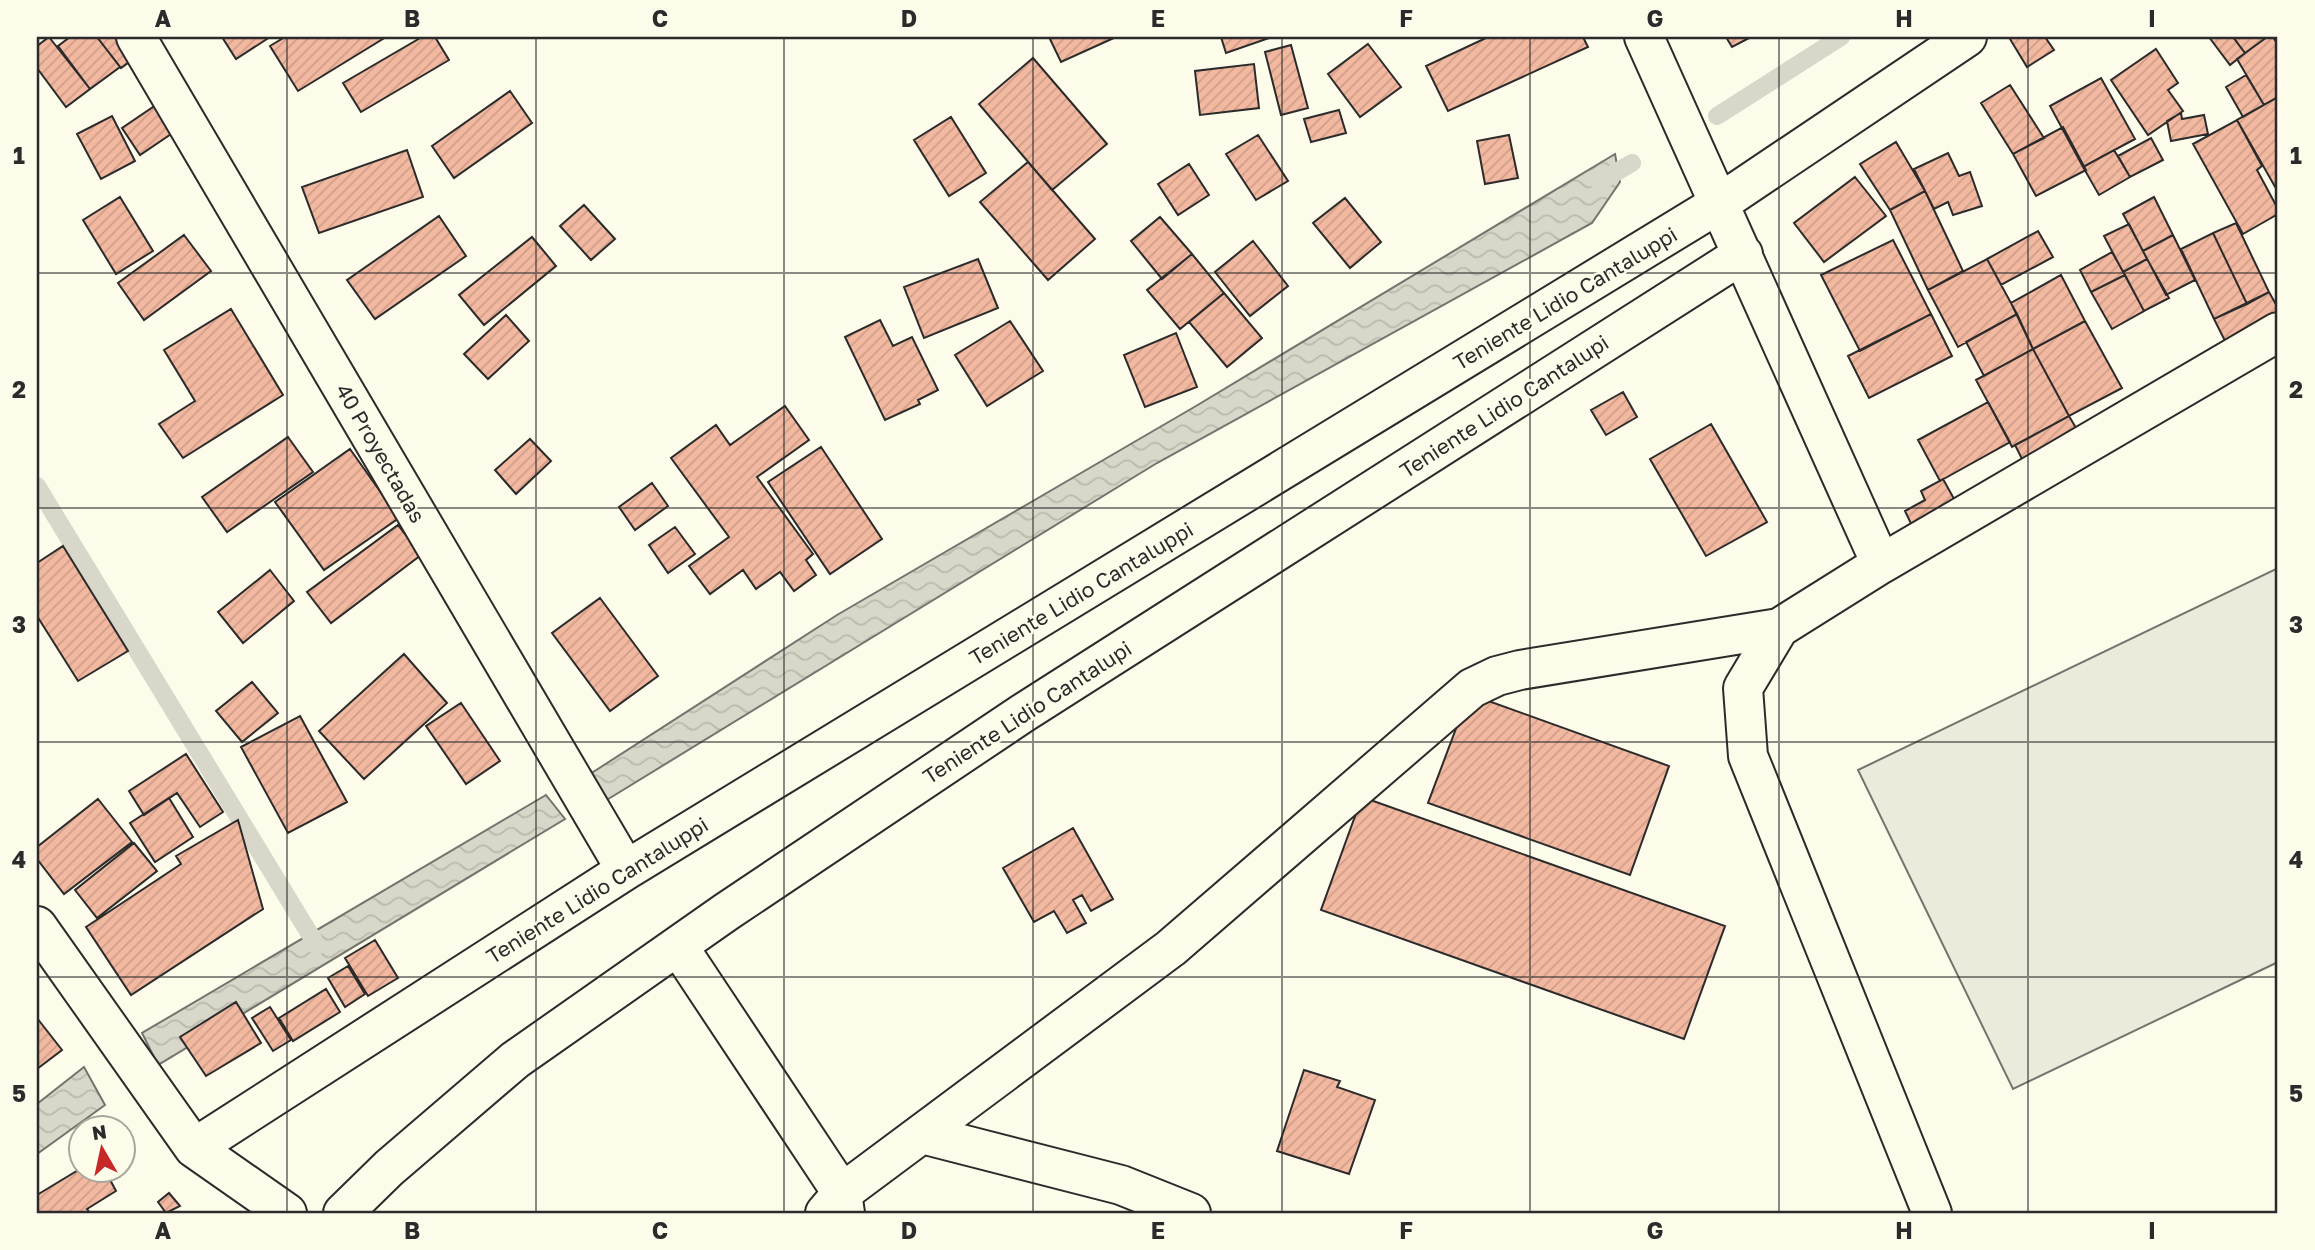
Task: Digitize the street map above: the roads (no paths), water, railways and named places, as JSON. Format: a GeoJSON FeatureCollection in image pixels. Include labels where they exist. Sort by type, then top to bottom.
{"type":"FeatureCollection","features":[{"type":"Feature","properties":{"kind":"street","name":"40 Proyectadas"},"geometry":{"type":"LineString","coordinates":[[136,37],[626,870]]}},
{"type":"Feature","properties":{"kind":"street"},"geometry":{"type":"LineString","coordinates":[[1644,37],[1881,564]]}},
{"type":"Feature","properties":{"kind":"street","name":"Teniente Lidio Cantaluppi"},"geometry":{"type":"LineString","coordinates":[[194,1148],[626,870],[1720,204],[1967,37]]}},
{"type":"Feature","properties":{"kind":"street","name":"Teniente Lidio Cantalupi"},"geometry":{"type":"LineString","coordinates":[[343,1213],[389,1168],[515,1059],[678,946],[1034,706],[1743,254]]}},
{"type":"Feature","properties":{"kind":"street"},"geometry":{"type":"LineString","coordinates":[[678,946],[837,1207],[922,1134],[1171,948],[1472,688],[1497,676],[1520,670],[1779,628],[1881,564],[2278,332]]}},
{"type":"Feature","properties":{"kind":"street"},"geometry":{"type":"LineString","coordinates":[[1779,628],[1743,688],[1748,756],[1933,1213]]}},
{"type":"Feature","properties":{"kind":"street"},"geometry":{"type":"LineString","coordinates":[[37,926],[194,1148],[287,1213]]}},
{"type":"Feature","properties":{"kind":"street"},"geometry":{"type":"LineString","coordinates":[[922,1134],[1121,1185],[1191,1213]]}},
{"type":"Feature","properties":{"kind":"water"},"geometry":{"type":"Polygon","coordinates":[[[1615,154],[1620,182],[1592,223],[1157,463],[605,801],[587,776],[837,615],[1196,406],[1615,154]]]}},
{"type":"Feature","properties":{"kind":"water"},"geometry":{"type":"Polygon","coordinates":[[[546,795],[565,819],[158,1065],[142,1033],[546,795]]]}},
{"type":"Feature","properties":{"kind":"water"},"geometry":{"type":"Polygon","coordinates":[[[84,1067],[105,1105],[93,1114],[66,1114],[66,1133],[37,1154],[37,1104],[84,1067]]]}},
{"type":"Feature","properties":{"kind":"waterway"},"geometry":{"type":"LineString","coordinates":[[1717,116],[1841,37]]}},
{"type":"Feature","properties":{"kind":"waterway"},"geometry":{"type":"LineString","coordinates":[[1599,182],[1632,163]]}},
{"type":"Feature","properties":{"kind":"waterway"},"geometry":{"type":"LineString","coordinates":[[37,486],[317,946]]}}]}
